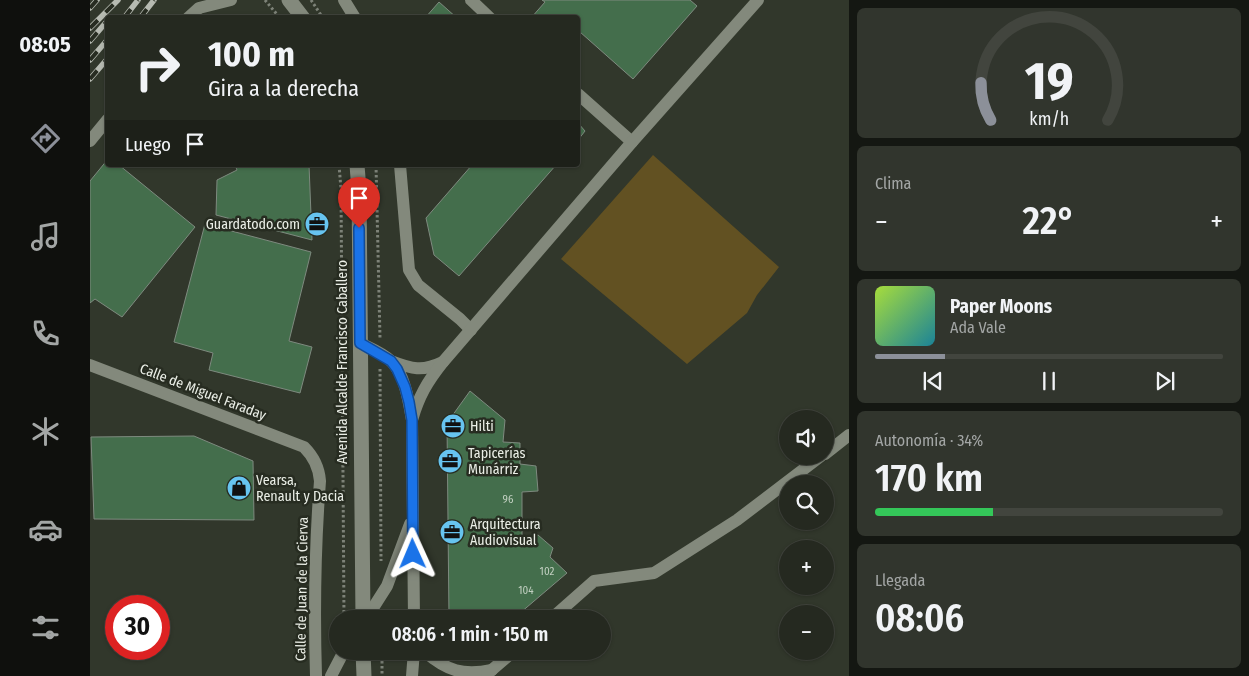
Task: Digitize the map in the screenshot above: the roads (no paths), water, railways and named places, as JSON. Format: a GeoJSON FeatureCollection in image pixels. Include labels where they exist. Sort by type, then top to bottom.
{"type":"FeatureCollection","features":[{"type":"Feature","properties":{"kind":"main road"},"geometry":{"type":"LineString","coordinates":[[289,0],[301,15]]}},
{"type":"Feature","properties":{"kind":"main road","name":"Avenida Alcalde Francisco Caballero"},"geometry":{"type":"LineString","coordinates":[[357,167],[365,610]]}},
{"type":"Feature","properties":{"kind":"main road"},"geometry":{"type":"LineString","coordinates":[[364,660],[364,676]]}},
{"type":"Feature","properties":{"kind":"street"},"geometry":{"type":"LineString","coordinates":[[191,15],[199,8],[231,0]]}},
{"type":"Feature","properties":{"kind":"street"},"geometry":{"type":"LineString","coordinates":[[344,0],[353,15]]}},
{"type":"Feature","properties":{"kind":"street"},"geometry":{"type":"LineString","coordinates":[[471,0],[487,15]]}},
{"type":"Feature","properties":{"kind":"street"},"geometry":{"type":"LineString","coordinates":[[412,420],[424,388],[443,362],[632,142],[758,0]]}},
{"type":"Feature","properties":{"kind":"street"},"geometry":{"type":"LineString","coordinates":[[580,96],[632,142]]}},
{"type":"Feature","properties":{"kind":"street"},"geometry":{"type":"LineString","coordinates":[[90,141],[105,123]]}},
{"type":"Feature","properties":{"kind":"street"},"geometry":{"type":"LineString","coordinates":[[400,167],[408,270],[418,285],[471,330]]}},
{"type":"Feature","properties":{"kind":"street","name":"Avenida Alcalde Francisco Caballero"},"geometry":{"type":"LineString","coordinates":[[360,343],[380,353],[391,361],[397,369],[405,387],[412,420],[414,610]]}},
{"type":"Feature","properties":{"kind":"street"},"geometry":{"type":"LineString","coordinates":[[391,361],[419,369],[443,362]]}},
{"type":"Feature","properties":{"kind":"street","name":"Calle de Miguel Faraday"},"geometry":{"type":"LineString","coordinates":[[90,365],[304,447]]}},
{"type":"Feature","properties":{"kind":"street"},"geometry":{"type":"LineString","coordinates":[[834,447],[849,436]]}},
{"type":"Feature","properties":{"kind":"street","name":"Calle de Juan de la Cierva"},"geometry":{"type":"LineString","coordinates":[[304,447],[316,463],[320,481],[316,534],[316,676]]}},
{"type":"Feature","properties":{"kind":"street"},"geometry":{"type":"LineString","coordinates":[[561,610],[594,581],[654,573],[737,520],[810,465]]}},
{"type":"Feature","properties":{"kind":"street","name":"Avenida Alcalde Francisco Caballero"},"geometry":{"type":"LineString","coordinates":[[371,610],[387,586],[413,514]]}},
{"type":"Feature","properties":{"kind":"street"},"geometry":{"type":"LineString","coordinates":[[331,676],[339,660]]}},
{"type":"Feature","properties":{"kind":"street"},"geometry":{"type":"LineString","coordinates":[[412,676],[413,660]]}},
{"type":"Feature","properties":{"kind":"street"},"geometry":{"type":"LineString","coordinates":[[436,660],[456,671],[476,674],[489,673],[504,660]]}},
{"type":"Feature","properties":{"kind":"railway"},"geometry":{"type":"LineString","coordinates":[[90,8],[97,0]]}},
{"type":"Feature","properties":{"kind":"railway"},"geometry":{"type":"LineString","coordinates":[[90,28],[118,0]]}},
{"type":"Feature","properties":{"kind":"railway"},"geometry":{"type":"LineString","coordinates":[[126,15],[138,0]]}},
{"type":"Feature","properties":{"kind":"railway"},"geometry":{"type":"LineString","coordinates":[[142,15],[154,0]]}},
{"type":"Feature","properties":{"kind":"railway"},"geometry":{"type":"LineString","coordinates":[[90,41],[105,24]]}},
{"type":"Feature","properties":{"kind":"railway"},"geometry":{"type":"LineString","coordinates":[[90,60],[105,42]]}},
{"type":"Feature","properties":{"kind":"railway"},"geometry":{"type":"LineString","coordinates":[[90,79],[105,62]]}},
{"type":"Feature","properties":{"kind":"place","name":"Guardatodo.com"},"geometry":{"type":"Point","coordinates":[317,224]}},
{"type":"Feature","properties":{"kind":"place","name":"Hilti"},"geometry":{"type":"Point","coordinates":[453,426]}},
{"type":"Feature","properties":{"kind":"place","name":"Tapicerías Munárriz"},"geometry":{"type":"Point","coordinates":[450,461]}},
{"type":"Feature","properties":{"kind":"place","name":"Vearsa, Renault y Dacia"},"geometry":{"type":"Point","coordinates":[239,488]}},
{"type":"Feature","properties":{"kind":"place","name":"Arquitectura Audiovisual"},"geometry":{"type":"Point","coordinates":[452,532]}}]}
